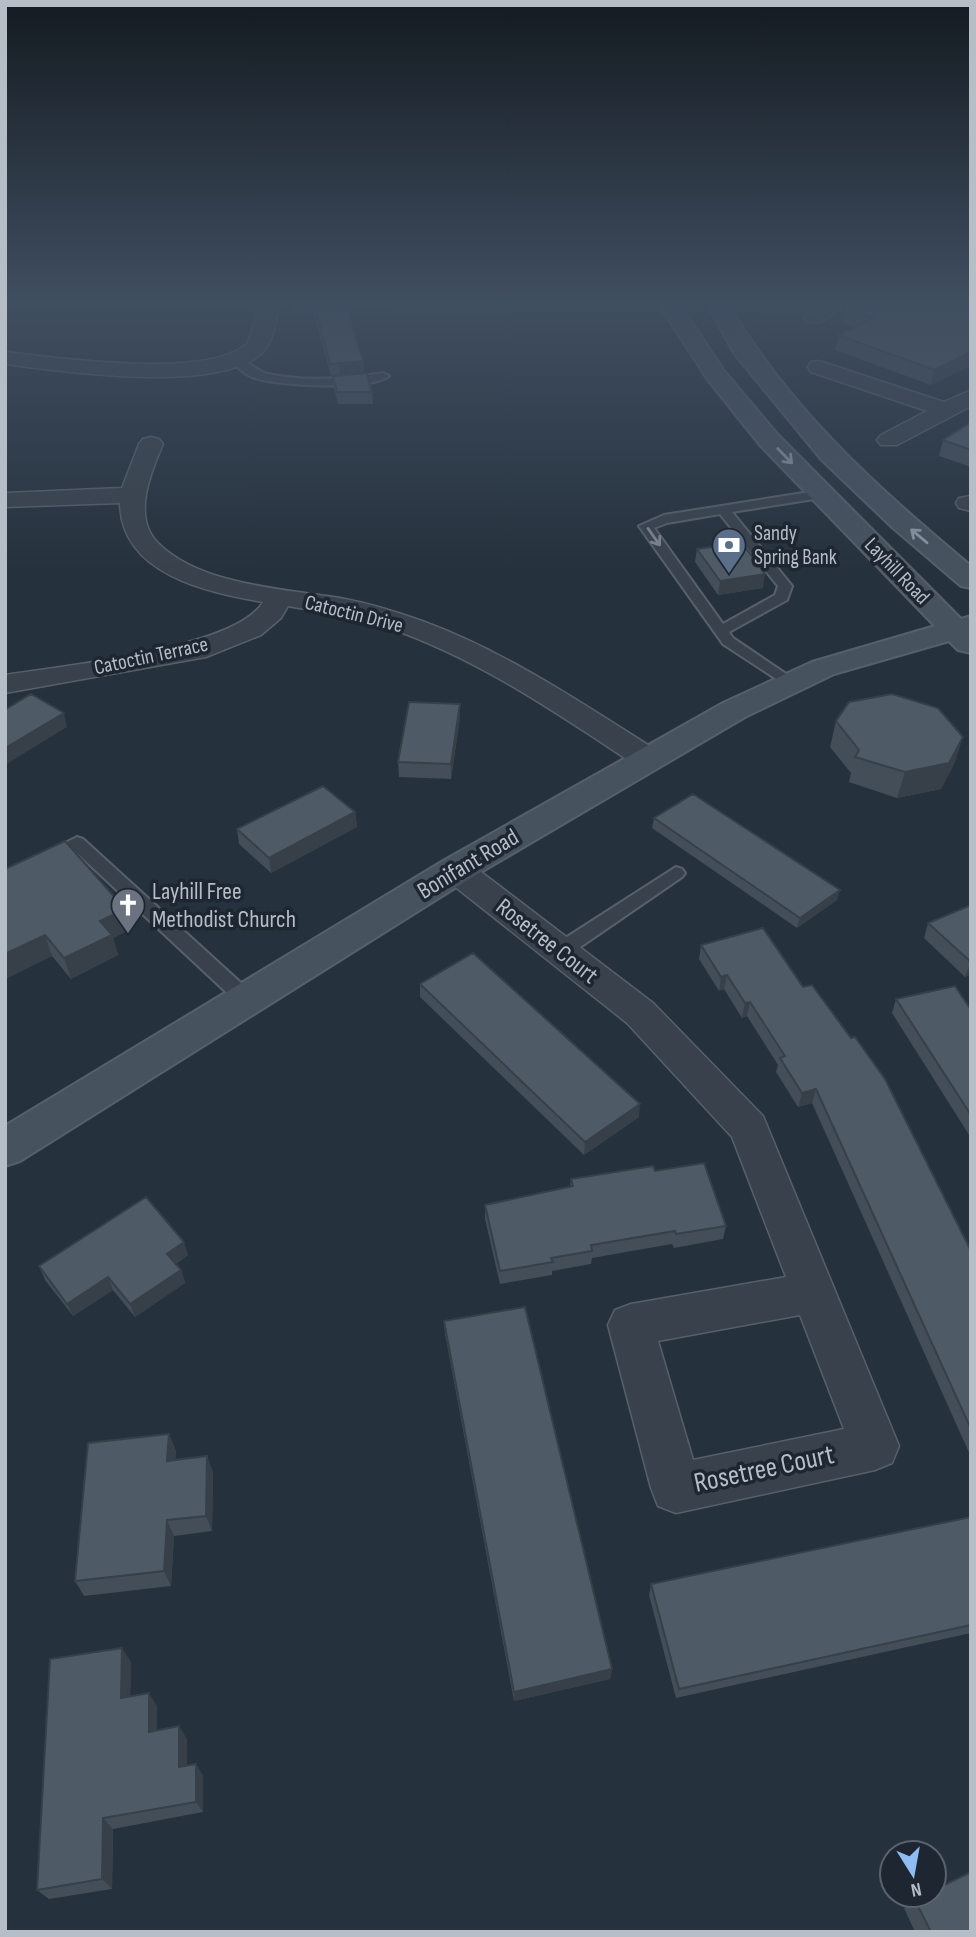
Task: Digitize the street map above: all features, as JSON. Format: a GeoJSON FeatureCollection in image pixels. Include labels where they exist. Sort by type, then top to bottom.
{"type":"FeatureCollection","features":[{"type":"Feature","properties":{"kind":"main road","name":"Layhill Road"},"geometry":{"type":"LineString","coordinates":[[729,390],[769,440],[965,633]]}},
{"type":"Feature","properties":{"kind":"main road","name":"Layhill Road"},"geometry":{"type":"LineString","coordinates":[[777,390],[830,454],[901,521],[971,580]]}},
{"type":"Feature","properties":{"kind":"main road","name":"Bonifant Road"},"geometry":{"type":"LineString","coordinates":[[5,1148],[456,870],[734,710],[822,668],[965,633]]}},
{"type":"Feature","properties":{"kind":"street"},"geometry":{"type":"LineString","coordinates":[[886,390],[946,410]]}},
{"type":"Feature","properties":{"kind":"street"},"geometry":{"type":"LineString","coordinates":[[889,440],[971,397]]}},
{"type":"Feature","properties":{"kind":"street"},"geometry":{"type":"LineString","coordinates":[[5,500],[131,495],[151,444]]}},
{"type":"Feature","properties":{"kind":"street","name":"Catoctin Drive"},"geometry":{"type":"LineString","coordinates":[[131,495],[131,513],[146,547],[176,569],[204,580],[375,615],[432,636],[517,675],[648,759]]}},
{"type":"Feature","properties":{"kind":"street","name":"Catoctin Terrace"},"geometry":{"type":"LineString","coordinates":[[5,684],[196,651],[251,629],[271,612],[280,596]]}},
{"type":"Feature","properties":{"kind":"street","name":"Rosetree Court"},"geometry":{"type":"LineString","coordinates":[[456,870],[639,1013],[749,1128],[814,1292],[874,1446],[676,1488],[631,1325],[814,1292]]}},
{"type":"Feature","properties":{"kind":"lane"},"geometry":{"type":"LineString","coordinates":[[790,683],[728,641],[646,526],[664,519],[822,494]]}},
{"type":"Feature","properties":{"kind":"lane"},"geometry":{"type":"LineString","coordinates":[[721,631],[782,597],[785,586],[723,509]]}},
{"type":"Feature","properties":{"kind":"lane"},"geometry":{"type":"LineString","coordinates":[[5,882],[77,843],[246,999]]}},
{"type":"Feature","properties":{"kind":"lane"},"geometry":{"type":"LineString","coordinates":[[560,951],[676,873]]}},
{"type":"Feature","properties":{"kind":"building"},"geometry":{"type":"Polygon","coordinates":[[[337,390],[372,392],[337,392],[337,390]]]}},
{"type":"Feature","properties":{"kind":"building"},"geometry":{"type":"Polygon","coordinates":[[[971,422],[971,450],[943,440],[971,422]]]}},
{"type":"Feature","properties":{"kind":"building"},"geometry":{"type":"Polygon","coordinates":[[[742,543],[765,574],[720,581],[697,549],[742,543]]]}},
{"type":"Feature","properties":{"kind":"building"},"geometry":{"type":"Polygon","coordinates":[[[31,694],[64,713],[5,748],[5,708],[31,694]]]}},
{"type":"Feature","properties":{"kind":"building"},"geometry":{"type":"Polygon","coordinates":[[[892,694],[938,708],[963,737],[949,763],[905,772],[855,757],[859,750],[836,721],[849,702],[892,694]]]}},
{"type":"Feature","properties":{"kind":"building"},"geometry":{"type":"Polygon","coordinates":[[[409,702],[460,704],[451,764],[398,762],[409,702]]]}},
{"type":"Feature","properties":{"kind":"building"},"geometry":{"type":"Polygon","coordinates":[[[323,786],[355,812],[269,858],[237,829],[323,786]]]}},
{"type":"Feature","properties":{"kind":"building"},"geometry":{"type":"Polygon","coordinates":[[[693,794],[840,890],[800,918],[654,818],[693,794]]]}},
{"type":"Feature","properties":{"kind":"building"},"geometry":{"type":"Polygon","coordinates":[[[65,841],[125,909],[100,921],[112,935],[64,958],[45,935],[5,954],[5,869],[65,841]]]}},
{"type":"Feature","properties":{"kind":"building"},"geometry":{"type":"Polygon","coordinates":[[[971,905],[971,962],[928,923],[971,905]]]}},
{"type":"Feature","properties":{"kind":"building"},"geometry":{"type":"Polygon","coordinates":[[[763,928],[803,987],[812,985],[885,1079],[971,1251],[971,1429],[816,1089],[802,1093],[780,1058],[785,1056],[750,1002],[745,1003],[727,975],[721,977],[701,945],[763,928]]]}},
{"type":"Feature","properties":{"kind":"building"},"geometry":{"type":"Polygon","coordinates":[[[473,953],[640,1104],[585,1142],[420,984],[473,953]]]}},
{"type":"Feature","properties":{"kind":"building"},"geometry":{"type":"Polygon","coordinates":[[[955,986],[971,1010],[971,1115],[896,999],[955,986]]]}},
{"type":"Feature","properties":{"kind":"building"},"geometry":{"type":"Polygon","coordinates":[[[704,1163],[726,1226],[676,1234],[675,1231],[591,1245],[592,1251],[551,1258],[553,1262],[500,1271],[485,1205],[573,1186],[571,1179],[653,1166],[655,1171],[704,1163]]]}},
{"type":"Feature","properties":{"kind":"building"},"geometry":{"type":"Polygon","coordinates":[[[146,1197],[184,1242],[167,1254],[181,1270],[130,1304],[108,1277],[67,1304],[39,1266],[146,1197]]]}},
{"type":"Feature","properties":{"kind":"building"},"geometry":{"type":"Polygon","coordinates":[[[525,1307],[612,1669],[514,1692],[444,1321],[525,1307]]]}},
{"type":"Feature","properties":{"kind":"building"},"geometry":{"type":"Polygon","coordinates":[[[169,1434],[167,1461],[207,1456],[206,1516],[167,1520],[164,1571],[75,1581],[88,1443],[169,1434]]]}},
{"type":"Feature","properties":{"kind":"building"},"geometry":{"type":"Polygon","coordinates":[[[971,1517],[971,1625],[679,1689],[651,1584],[971,1517]]]}},
{"type":"Feature","properties":{"kind":"building"},"geometry":{"type":"Polygon","coordinates":[[[122,1648],[121,1698],[149,1693],[149,1732],[179,1726],[179,1767],[196,1764],[196,1802],[103,1818],[102,1879],[37,1890],[50,1659],[122,1648]]]}},
{"type":"Feature","properties":{"kind":"building"},"geometry":{"type":"Polygon","coordinates":[[[971,1872],[971,1932],[931,1932],[920,1909],[948,1909],[948,1883],[971,1872]]]}},
{"type":"Feature","properties":{"kind":"place","name":"Sandy Spring Bank"},"geometry":{"type":"Point","coordinates":[729,575]}},
{"type":"Feature","properties":{"kind":"place","name":"Layhill Free Methodist Church"},"geometry":{"type":"Point","coordinates":[128,935]}}]}
